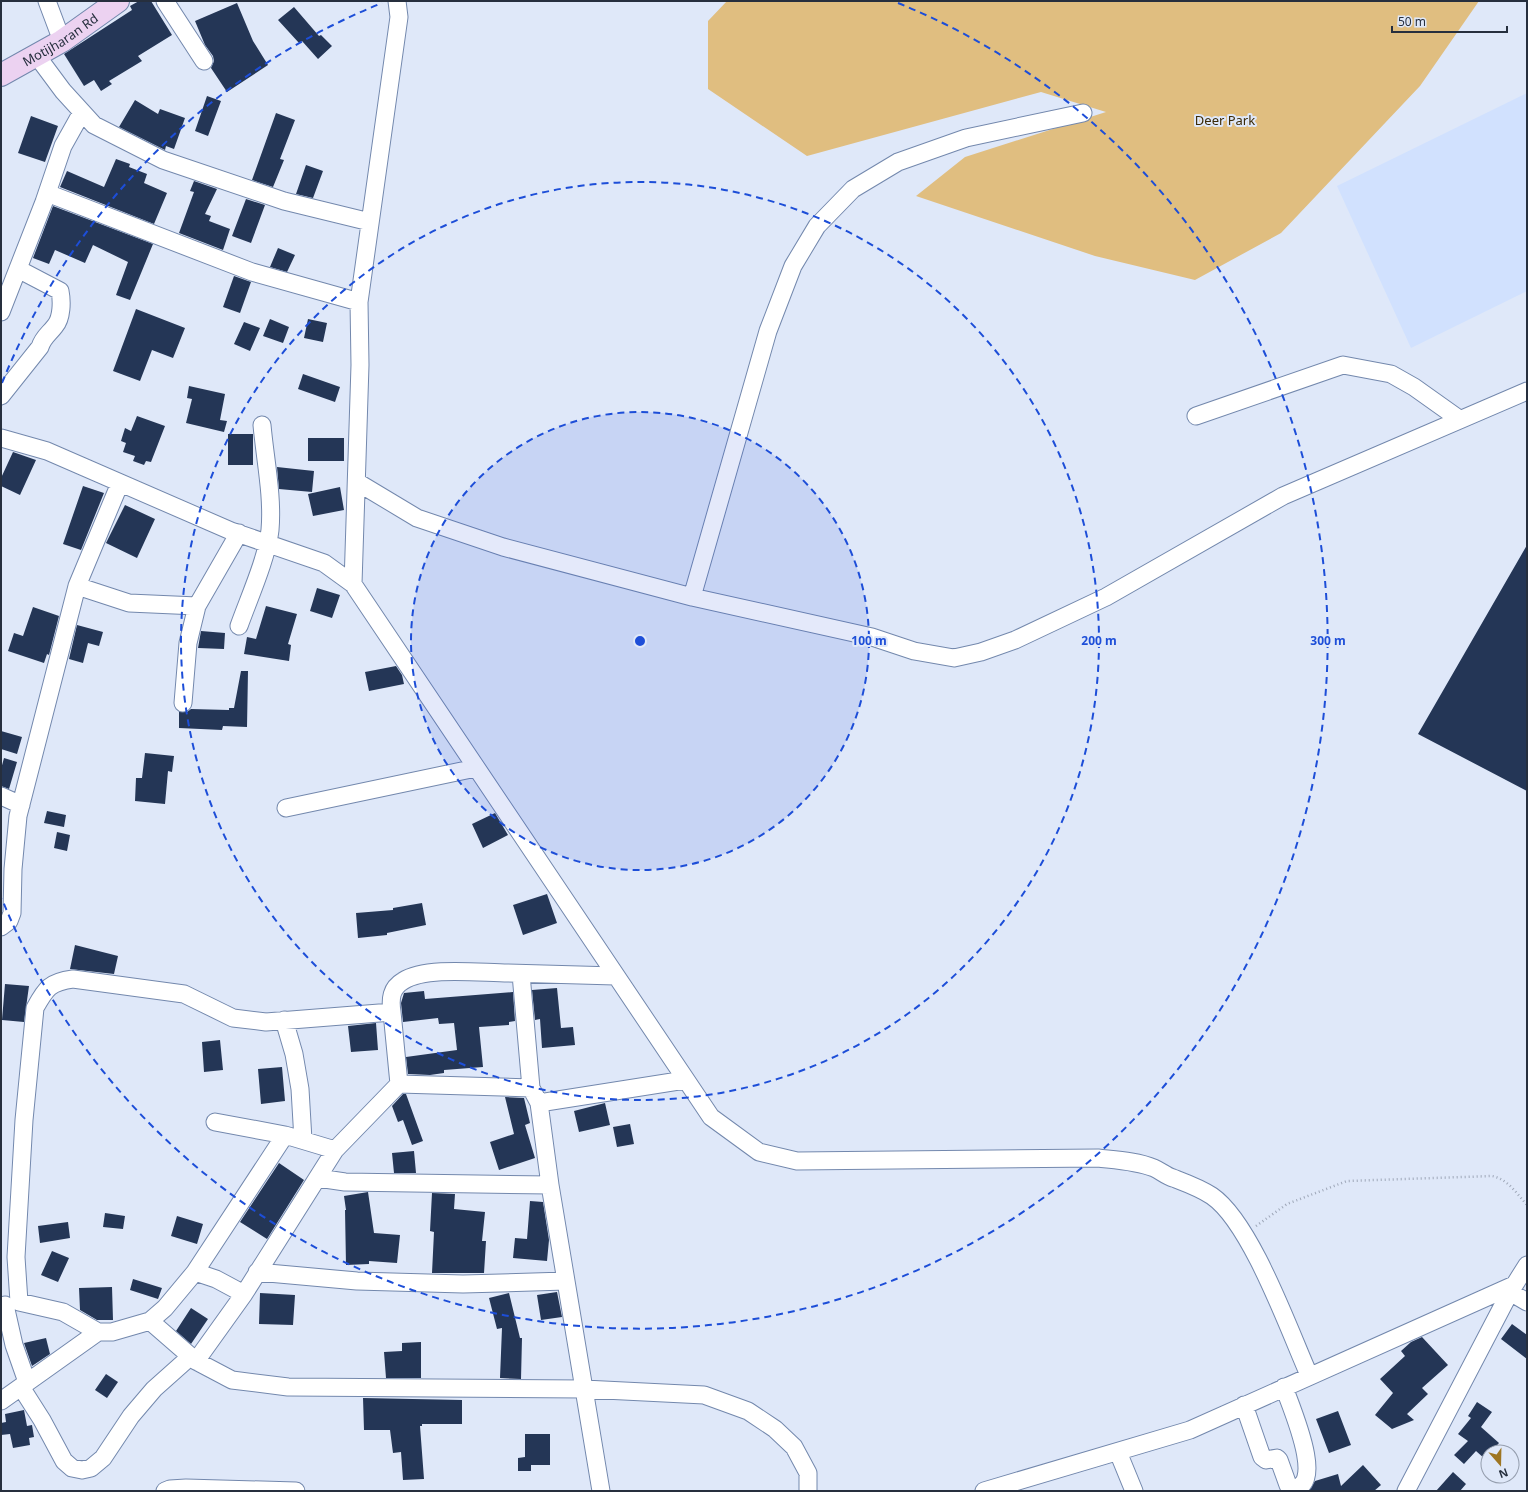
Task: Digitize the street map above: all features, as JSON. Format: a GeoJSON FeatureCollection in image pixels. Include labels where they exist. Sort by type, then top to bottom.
{"type":"FeatureCollection","features":[{"type":"Feature","properties":{"kind":"main road","name":"Motijharan Rd"},"geometry":{"type":"LineString","coordinates":[[1,75],[62,41],[118,1]]}},
{"type":"Feature","properties":{"kind":"street"},"geometry":{"type":"LineString","coordinates":[[47,1],[62,41]]}},
{"type":"Feature","properties":{"kind":"street"},"geometry":{"type":"LineString","coordinates":[[165,1],[204,61]]}},
{"type":"Feature","properties":{"kind":"street"},"geometry":{"type":"LineString","coordinates":[[353,584],[360,365],[359,302],[399,17],[397,1]]}},
{"type":"Feature","properties":{"kind":"street"},"geometry":{"type":"LineString","coordinates":[[37,56],[63,91],[94,125],[163,160],[284,201],[370,222]]}},
{"type":"Feature","properties":{"kind":"street"},"geometry":{"type":"LineString","coordinates":[[1,312],[47,193],[62,146],[82,112]]}},
{"type":"Feature","properties":{"kind":"street"},"geometry":{"type":"LineString","coordinates":[[692,597],[768,331],[793,266],[817,226],[853,189],[898,162],[966,138],[1083,113]]}},
{"type":"Feature","properties":{"kind":"street"},"geometry":{"type":"LineString","coordinates":[[47,193],[252,272],[359,302]]}},
{"type":"Feature","properties":{"kind":"street"},"geometry":{"type":"LineString","coordinates":[[1,396],[40,347],[43,338],[57,325],[62,302],[60,291],[18,269]]}},
{"type":"Feature","properties":{"kind":"street"},"geometry":{"type":"LineString","coordinates":[[1196,416],[1344,365],[1391,374],[1414,387],[1459,419]]}},
{"type":"Feature","properties":{"kind":"street"},"geometry":{"type":"LineString","coordinates":[[356,482],[417,518],[503,547],[692,597],[872,638],[914,651],[954,658],[981,652],[1015,640],[1106,597],[1283,496],[1527,391]]}},
{"type":"Feature","properties":{"kind":"street"},"geometry":{"type":"LineString","coordinates":[[239,626],[267,544],[270,506],[262,425]]}},
{"type":"Feature","properties":{"kind":"street"},"geometry":{"type":"LineString","coordinates":[[1,438],[46,451],[239,534],[324,563],[353,584],[711,1117],[759,1152],[797,1161],[1098,1158],[1131,1162],[1155,1168],[1164,1175],[1194,1186],[1212,1196],[1229,1212],[1244,1234],[1271,1288],[1309,1375]]}},
{"type":"Feature","properties":{"kind":"street"},"geometry":{"type":"LineString","coordinates":[[1,927],[9,921],[12,913],[13,869],[18,816],[77,586],[120,483]]}},
{"type":"Feature","properties":{"kind":"street"},"geometry":{"type":"LineString","coordinates":[[183,703],[188,643],[197,606],[239,534]]}},
{"type":"Feature","properties":{"kind":"street"},"geometry":{"type":"LineString","coordinates":[[77,586],[129,603],[197,606]]}},
{"type":"Feature","properties":{"kind":"street"},"geometry":{"type":"LineString","coordinates":[[286,808],[476,768]]}},
{"type":"Feature","properties":{"kind":"street"},"geometry":{"type":"LineString","coordinates":[[1,796],[21,805]]}},
{"type":"Feature","properties":{"kind":"street"},"geometry":{"type":"LineString","coordinates":[[400,1084],[390,1001],[392,993],[403,981],[415,975],[449,972],[615,976]]}},
{"type":"Feature","properties":{"kind":"street"},"geometry":{"type":"LineString","coordinates":[[521,974],[531,1088],[539,1103],[550,1185],[601,1491]]}},
{"type":"Feature","properties":{"kind":"street"},"geometry":{"type":"LineString","coordinates":[[392,1012],[266,1022],[233,1018],[184,994],[74,979],[61,981],[51,985],[44,992],[35,1008],[24,1120],[16,1257],[8,1304],[14,1345],[24,1384],[64,1461],[72,1468],[82,1470],[91,1468],[98,1464],[131,1416],[154,1389],[193,1358],[244,1294],[335,1150],[400,1084],[531,1088]]}},
{"type":"Feature","properties":{"kind":"street"},"geometry":{"type":"LineString","coordinates":[[284,1020],[294,1054],[300,1089],[303,1140]]}},
{"type":"Feature","properties":{"kind":"street"},"geometry":{"type":"LineString","coordinates":[[539,1103],[685,1080]]}},
{"type":"Feature","properties":{"kind":"street"},"geometry":{"type":"LineString","coordinates":[[216,1122],[285,1135],[335,1150]]}},
{"type":"Feature","properties":{"kind":"street"},"geometry":{"type":"LineString","coordinates":[[8,1304],[63,1312],[98,1332],[112,1332],[150,1321],[165,1308],[195,1272],[285,1135]]}},
{"type":"Feature","properties":{"kind":"street"},"geometry":{"type":"LineString","coordinates":[[318,1178],[345,1182],[550,1185]]}},
{"type":"Feature","properties":{"kind":"street"},"geometry":{"type":"LineString","coordinates":[[1406,1491],[1512,1288],[1527,1265]]}},
{"type":"Feature","properties":{"kind":"street"},"geometry":{"type":"LineString","coordinates":[[195,1272],[216,1279],[244,1294]]}},
{"type":"Feature","properties":{"kind":"street"},"geometry":{"type":"LineString","coordinates":[[257,1272],[356,1281],[456,1284],[566,1281]]}},
{"type":"Feature","properties":{"kind":"street"},"geometry":{"type":"LineString","coordinates":[[984,1491],[1190,1430],[1309,1375],[1512,1288]]}},
{"type":"Feature","properties":{"kind":"street"},"geometry":{"type":"LineString","coordinates":[[1512,1288],[1527,1302]]}},
{"type":"Feature","properties":{"kind":"street"},"geometry":{"type":"LineString","coordinates":[[150,1321],[193,1358],[232,1380],[288,1386],[584,1389],[704,1395],[748,1411],[775,1429],[794,1447],[808,1473],[808,1491]]}},
{"type":"Feature","properties":{"kind":"street"},"geometry":{"type":"LineString","coordinates":[[1,1401],[98,1332]]}},
{"type":"Feature","properties":{"kind":"street"},"geometry":{"type":"LineString","coordinates":[[1244,1405],[1262,1457],[1266,1460],[1277,1458],[1280,1460],[1288,1485],[1291,1488],[1297,1488],[1305,1483],[1308,1474],[1308,1466],[1284,1387]]}},
{"type":"Feature","properties":{"kind":"street"},"geometry":{"type":"LineString","coordinates":[[1118,1452],[1134,1491]]}},
{"type":"Feature","properties":{"kind":"street"},"geometry":{"type":"LineString","coordinates":[[165,1491],[170,1489],[186,1488],[296,1491]]}},
{"type":"Feature","properties":{"kind":"path"},"geometry":{"type":"LineString","coordinates":[[1244,1234],[1287,1204],[1347,1181],[1492,1176],[1499,1178],[1511,1186],[1527,1205]]}},
{"type":"Feature","properties":{"kind":"shaded area"},"geometry":{"type":"Polygon","coordinates":[[[1527,93],[1527,291],[1411,348],[1337,186],[1527,93]]]}},
{"type":"Feature","properties":{"kind":"green space","name":"Deer Park"},"geometry":{"type":"Polygon","coordinates":[[[727,1],[1479,1],[1420,86],[1281,233],[1195,280],[1095,256],[916,196],[965,157],[1106,112],[1041,92],[807,156],[708,89],[708,21],[727,1]]]}},
{"type":"Feature","properties":{"kind":"building"},"geometry":{"type":"Polygon","coordinates":[[[139,1],[151,1],[172,35],[138,56],[142,61],[109,81],[112,84],[101,91],[94,80],[84,86],[64,54],[132,10],[130,6],[139,1]]]}},
{"type":"Feature","properties":{"kind":"building"},"geometry":{"type":"Polygon","coordinates":[[[237,3],[253,41],[268,65],[227,92],[211,68],[214,61],[213,56],[205,45],[195,21],[237,3]]]}},
{"type":"Feature","properties":{"kind":"building"},"geometry":{"type":"Polygon","coordinates":[[[294,7],[319,36],[321,35],[332,46],[318,59],[302,41],[299,43],[278,20],[294,7]]]}},
{"type":"Feature","properties":{"kind":"building"},"geometry":{"type":"Polygon","coordinates":[[[207,96],[221,101],[208,136],[195,131],[207,96]]]}},
{"type":"Feature","properties":{"kind":"building"},"geometry":{"type":"Polygon","coordinates":[[[135,100],[158,114],[160,109],[185,118],[174,149],[166,146],[165,150],[119,127],[135,100]]]}},
{"type":"Feature","properties":{"kind":"building"},"geometry":{"type":"Polygon","coordinates":[[[276,113],[295,120],[280,159],[284,160],[273,187],[252,180],[276,113]]]}},
{"type":"Feature","properties":{"kind":"building"},"geometry":{"type":"Polygon","coordinates":[[[31,116],[58,126],[45,162],[18,153],[31,116]]]}},
{"type":"Feature","properties":{"kind":"building"},"geometry":{"type":"Polygon","coordinates":[[[116,159],[130,164],[129,167],[147,174],[144,183],[167,193],[154,224],[60,187],[67,171],[104,187],[116,159]]]}},
{"type":"Feature","properties":{"kind":"building"},"geometry":{"type":"Polygon","coordinates":[[[306,165],[323,171],[313,198],[296,194],[306,165]]]}},
{"type":"Feature","properties":{"kind":"building"},"geometry":{"type":"Polygon","coordinates":[[[194,181],[217,189],[205,214],[211,216],[209,221],[230,229],[223,250],[179,233],[194,192],[190,191],[194,181]]]}},
{"type":"Feature","properties":{"kind":"building"},"geometry":{"type":"Polygon","coordinates":[[[246,199],[265,205],[251,243],[232,236],[246,199]]]}},
{"type":"Feature","properties":{"kind":"building"},"geometry":{"type":"Polygon","coordinates":[[[53,206],[153,244],[130,300],[116,295],[128,262],[93,245],[85,263],[55,250],[49,264],[33,258],[53,206]]]}},
{"type":"Feature","properties":{"kind":"building"},"geometry":{"type":"Polygon","coordinates":[[[278,248],[295,255],[287,272],[270,267],[278,248]]]}},
{"type":"Feature","properties":{"kind":"building"},"geometry":{"type":"Polygon","coordinates":[[[234,276],[251,282],[240,313],[223,307],[234,276]]]}},
{"type":"Feature","properties":{"kind":"building"},"geometry":{"type":"Polygon","coordinates":[[[136,309],[185,328],[173,358],[152,350],[140,381],[113,371],[136,309]]]}},
{"type":"Feature","properties":{"kind":"building"},"geometry":{"type":"Polygon","coordinates":[[[270,319],[289,327],[283,343],[263,336],[270,319]]]}},
{"type":"Feature","properties":{"kind":"building"},"geometry":{"type":"Polygon","coordinates":[[[308,319],[327,323],[323,342],[304,338],[308,319]]]}},
{"type":"Feature","properties":{"kind":"building"},"geometry":{"type":"Polygon","coordinates":[[[244,322],[260,328],[250,351],[234,344],[244,322]]]}},
{"type":"Feature","properties":{"kind":"building"},"geometry":{"type":"Polygon","coordinates":[[[303,374],[340,387],[335,402],[298,389],[303,374]]]}},
{"type":"Feature","properties":{"kind":"building"},"geometry":{"type":"Polygon","coordinates":[[[189,386],[225,394],[220,420],[227,421],[224,432],[186,423],[192,399],[187,398],[189,386]]]}},
{"type":"Feature","properties":{"kind":"building"},"geometry":{"type":"Polygon","coordinates":[[[137,416],[165,426],[151,462],[146,461],[144,465],[133,461],[135,456],[123,452],[126,443],[121,441],[125,428],[131,431],[137,416]]]}},
{"type":"Feature","properties":{"kind":"building"},"geometry":{"type":"Polygon","coordinates":[[[228,434],[253,434],[253,465],[228,465],[228,434]]]}},
{"type":"Feature","properties":{"kind":"building"},"geometry":{"type":"Polygon","coordinates":[[[308,438],[344,438],[344,461],[308,461],[308,438]]]}},
{"type":"Feature","properties":{"kind":"building"},"geometry":{"type":"Polygon","coordinates":[[[13,452],[36,460],[20,495],[1,486],[1,478],[13,452]]]}},
{"type":"Feature","properties":{"kind":"building"},"geometry":{"type":"Polygon","coordinates":[[[277,467],[314,471],[312,492],[279,489],[277,467]]]}},
{"type":"Feature","properties":{"kind":"building"},"geometry":{"type":"Polygon","coordinates":[[[83,486],[104,493],[81,550],[63,544],[83,486]]]}},
{"type":"Feature","properties":{"kind":"building"},"geometry":{"type":"Polygon","coordinates":[[[340,487],[344,510],[313,516],[308,494],[340,487]]]}},
{"type":"Feature","properties":{"kind":"building"},"geometry":{"type":"Polygon","coordinates":[[[125,505],[155,519],[137,558],[106,543],[125,505]]]}},
{"type":"Feature","properties":{"kind":"building"},"geometry":{"type":"Polygon","coordinates":[[[1527,545],[1527,791],[1418,734],[1527,545]]]}},
{"type":"Feature","properties":{"kind":"building"},"geometry":{"type":"Polygon","coordinates":[[[317,588],[340,595],[332,618],[310,611],[317,588]]]}},
{"type":"Feature","properties":{"kind":"building"},"geometry":{"type":"Polygon","coordinates":[[[266,606],[297,614],[288,644],[291,645],[289,661],[244,654],[247,637],[256,639],[266,606]]]}},
{"type":"Feature","properties":{"kind":"building"},"geometry":{"type":"Polygon","coordinates":[[[33,607],[59,616],[49,655],[47,654],[44,663],[8,651],[14,633],[23,636],[33,607]]]}},
{"type":"Feature","properties":{"kind":"building"},"geometry":{"type":"Polygon","coordinates":[[[77,625],[103,632],[99,646],[88,643],[83,663],[69,659],[77,625]]]}},
{"type":"Feature","properties":{"kind":"building"},"geometry":{"type":"Polygon","coordinates":[[[201,631],[225,633],[224,649],[198,648],[201,631]]]}},
{"type":"Feature","properties":{"kind":"building"},"geometry":{"type":"Polygon","coordinates":[[[396,666],[402,675],[404,684],[369,691],[365,672],[396,666]]]}},
{"type":"Feature","properties":{"kind":"building"},"geometry":{"type":"Polygon","coordinates":[[[241,671],[248,671],[247,727],[223,726],[222,730],[179,728],[179,712],[187,712],[191,709],[229,710],[229,708],[234,708],[241,671]]]}},
{"type":"Feature","properties":{"kind":"building"},"geometry":{"type":"Polygon","coordinates":[[[1,731],[22,737],[17,754],[1,749],[1,731]]]}},
{"type":"Feature","properties":{"kind":"building"},"geometry":{"type":"Polygon","coordinates":[[[145,753],[174,756],[172,772],[168,771],[165,804],[135,801],[136,778],[142,778],[145,753]]]}},
{"type":"Feature","properties":{"kind":"building"},"geometry":{"type":"Polygon","coordinates":[[[4,758],[17,762],[9,789],[1,786],[1,769],[4,758]]]}},
{"type":"Feature","properties":{"kind":"building"},"geometry":{"type":"Polygon","coordinates":[[[47,811],[66,815],[64,827],[44,823],[47,811]]]}},
{"type":"Feature","properties":{"kind":"building"},"geometry":{"type":"Polygon","coordinates":[[[495,813],[508,835],[483,848],[472,824],[495,813]]]}},
{"type":"Feature","properties":{"kind":"building"},"geometry":{"type":"Polygon","coordinates":[[[57,832],[70,835],[67,851],[54,848],[57,832]]]}},
{"type":"Feature","properties":{"kind":"building"},"geometry":{"type":"Polygon","coordinates":[[[547,894],[557,923],[523,935],[513,905],[547,894]]]}},
{"type":"Feature","properties":{"kind":"building"},"geometry":{"type":"Polygon","coordinates":[[[422,903],[426,925],[387,933],[387,935],[358,938],[356,913],[393,910],[393,908],[422,903]]]}},
{"type":"Feature","properties":{"kind":"building"},"geometry":{"type":"Polygon","coordinates":[[[75,945],[118,956],[114,974],[70,969],[75,945]]]}},
{"type":"Feature","properties":{"kind":"building"},"geometry":{"type":"Polygon","coordinates":[[[5,984],[29,986],[24,1022],[2,1020],[5,984]]]}},
{"type":"Feature","properties":{"kind":"building"},"geometry":{"type":"Polygon","coordinates":[[[557,988],[561,1028],[573,1027],[575,1045],[542,1048],[540,1019],[535,1020],[532,990],[557,988]]]}},
{"type":"Feature","properties":{"kind":"building"},"geometry":{"type":"Polygon","coordinates":[[[424,991],[425,999],[513,992],[515,1021],[509,1022],[509,1025],[479,1027],[483,1067],[444,1070],[444,1073],[430,1075],[408,1074],[406,1057],[457,1050],[454,1023],[439,1024],[438,1018],[403,1022],[401,1003],[404,993],[424,991]]]}},
{"type":"Feature","properties":{"kind":"building"},"geometry":{"type":"Polygon","coordinates":[[[376,1023],[378,1050],[351,1052],[348,1026],[376,1023]]]}},
{"type":"Feature","properties":{"kind":"building"},"geometry":{"type":"Polygon","coordinates":[[[220,1040],[223,1070],[204,1072],[202,1042],[220,1040]]]}},
{"type":"Feature","properties":{"kind":"building"},"geometry":{"type":"Polygon","coordinates":[[[282,1067],[285,1101],[261,1104],[258,1069],[282,1067]]]}},
{"type":"Feature","properties":{"kind":"building"},"geometry":{"type":"Polygon","coordinates":[[[403,1094],[406,1094],[423,1141],[412,1145],[403,1120],[398,1122],[392,1106],[403,1094]]]}},
{"type":"Feature","properties":{"kind":"building"},"geometry":{"type":"Polygon","coordinates":[[[505,1097],[524,1098],[530,1123],[525,1125],[535,1158],[499,1170],[490,1142],[514,1134],[505,1097]]]}},
{"type":"Feature","properties":{"kind":"building"},"geometry":{"type":"Polygon","coordinates":[[[605,1103],[610,1125],[579,1132],[574,1111],[605,1103]]]}},
{"type":"Feature","properties":{"kind":"building"},"geometry":{"type":"Polygon","coordinates":[[[630,1124],[634,1144],[617,1147],[613,1127],[630,1124]]]}},
{"type":"Feature","properties":{"kind":"building"},"geometry":{"type":"Polygon","coordinates":[[[414,1151],[416,1173],[394,1173],[392,1153],[414,1151]]]}},
{"type":"Feature","properties":{"kind":"building"},"geometry":{"type":"Polygon","coordinates":[[[279,1163],[304,1180],[267,1239],[240,1222],[279,1163]]]}},
{"type":"Feature","properties":{"kind":"building"},"geometry":{"type":"Polygon","coordinates":[[[368,1192],[374,1233],[400,1235],[397,1263],[369,1261],[369,1264],[346,1265],[346,1210],[344,1196],[368,1192]]]}},
{"type":"Feature","properties":{"kind":"building"},"geometry":{"type":"Polygon","coordinates":[[[432,1193],[455,1194],[454,1209],[485,1212],[482,1241],[486,1241],[484,1273],[432,1273],[434,1232],[430,1231],[432,1193]]]}},
{"type":"Feature","properties":{"kind":"building"},"geometry":{"type":"Polygon","coordinates":[[[530,1201],[543,1202],[549,1240],[547,1261],[513,1258],[515,1238],[527,1239],[530,1201]]]}},
{"type":"Feature","properties":{"kind":"building"},"geometry":{"type":"Polygon","coordinates":[[[105,1213],[125,1216],[123,1229],[103,1227],[105,1213]]]}},
{"type":"Feature","properties":{"kind":"building"},"geometry":{"type":"Polygon","coordinates":[[[177,1216],[203,1224],[197,1244],[171,1236],[177,1216]]]}},
{"type":"Feature","properties":{"kind":"building"},"geometry":{"type":"Polygon","coordinates":[[[68,1222],[70,1238],[40,1243],[38,1226],[68,1222]]]}},
{"type":"Feature","properties":{"kind":"building"},"geometry":{"type":"Polygon","coordinates":[[[52,1251],[69,1258],[58,1282],[41,1275],[52,1251]]]}},
{"type":"Feature","properties":{"kind":"building"},"geometry":{"type":"Polygon","coordinates":[[[133,1279],[162,1288],[158,1299],[130,1290],[133,1279]]]}},
{"type":"Feature","properties":{"kind":"building"},"geometry":{"type":"Polygon","coordinates":[[[112,1287],[113,1320],[97,1320],[80,1310],[79,1288],[112,1287]]]}},
{"type":"Feature","properties":{"kind":"building"},"geometry":{"type":"Polygon","coordinates":[[[557,1292],[562,1317],[541,1320],[537,1295],[557,1292]]]}},
{"type":"Feature","properties":{"kind":"building"},"geometry":{"type":"Polygon","coordinates":[[[260,1293],[295,1295],[293,1325],[259,1324],[260,1293]]]}},
{"type":"Feature","properties":{"kind":"building"},"geometry":{"type":"Polygon","coordinates":[[[509,1293],[520,1338],[522,1338],[521,1379],[500,1378],[502,1328],[497,1329],[489,1298],[509,1293]]]}},
{"type":"Feature","properties":{"kind":"building"},"geometry":{"type":"Polygon","coordinates":[[[191,1308],[208,1319],[191,1344],[176,1331],[191,1308]]]}},
{"type":"Feature","properties":{"kind":"building"},"geometry":{"type":"Polygon","coordinates":[[[1512,1324],[1527,1335],[1527,1359],[1501,1339],[1512,1324]]]}},
{"type":"Feature","properties":{"kind":"building"},"geometry":{"type":"Polygon","coordinates":[[[1422,1337],[1448,1365],[1422,1388],[1428,1394],[1407,1414],[1414,1420],[1392,1429],[1375,1415],[1393,1393],[1380,1379],[1405,1356],[1401,1351],[1411,1342],[1422,1337]]]}},
{"type":"Feature","properties":{"kind":"building"},"geometry":{"type":"Polygon","coordinates":[[[46,1338],[50,1354],[32,1366],[24,1343],[46,1338]]]}},
{"type":"Feature","properties":{"kind":"building"},"geometry":{"type":"Polygon","coordinates":[[[421,1342],[421,1378],[386,1378],[384,1352],[402,1351],[402,1343],[421,1342]]]}},
{"type":"Feature","properties":{"kind":"building"},"geometry":{"type":"Polygon","coordinates":[[[106,1374],[118,1382],[107,1398],[95,1390],[106,1374]]]}},
{"type":"Feature","properties":{"kind":"building"},"geometry":{"type":"Polygon","coordinates":[[[363,1398],[462,1400],[462,1424],[422,1424],[422,1426],[420,1426],[424,1479],[403,1480],[401,1452],[393,1453],[390,1430],[364,1430],[363,1398]]]}},
{"type":"Feature","properties":{"kind":"building"},"geometry":{"type":"Polygon","coordinates":[[[1477,1402],[1492,1412],[1481,1427],[1499,1443],[1480,1444],[1480,1455],[1476,1451],[1464,1464],[1454,1455],[1468,1441],[1458,1434],[1471,1418],[1468,1416],[1477,1402]]]}},
{"type":"Feature","properties":{"kind":"building"},"geometry":{"type":"Polygon","coordinates":[[[24,1410],[27,1426],[32,1425],[34,1437],[29,1438],[30,1445],[13,1448],[10,1434],[1,1435],[1,1423],[6,1422],[5,1414],[24,1410]]]}},
{"type":"Feature","properties":{"kind":"building"},"geometry":{"type":"Polygon","coordinates":[[[1338,1411],[1351,1445],[1329,1453],[1316,1419],[1338,1411]]]}},
{"type":"Feature","properties":{"kind":"building"},"geometry":{"type":"Polygon","coordinates":[[[525,1434],[550,1434],[550,1465],[531,1465],[531,1471],[518,1471],[518,1458],[525,1457],[525,1434]]]}},
{"type":"Feature","properties":{"kind":"building"},"geometry":{"type":"Polygon","coordinates":[[[1363,1465],[1381,1485],[1374,1491],[1309,1491],[1315,1481],[1338,1474],[1341,1486],[1363,1465]]]}},
{"type":"Feature","properties":{"kind":"building"},"geometry":{"type":"Polygon","coordinates":[[[1453,1472],[1466,1484],[1460,1491],[1436,1491],[1453,1472]]]}}]}
